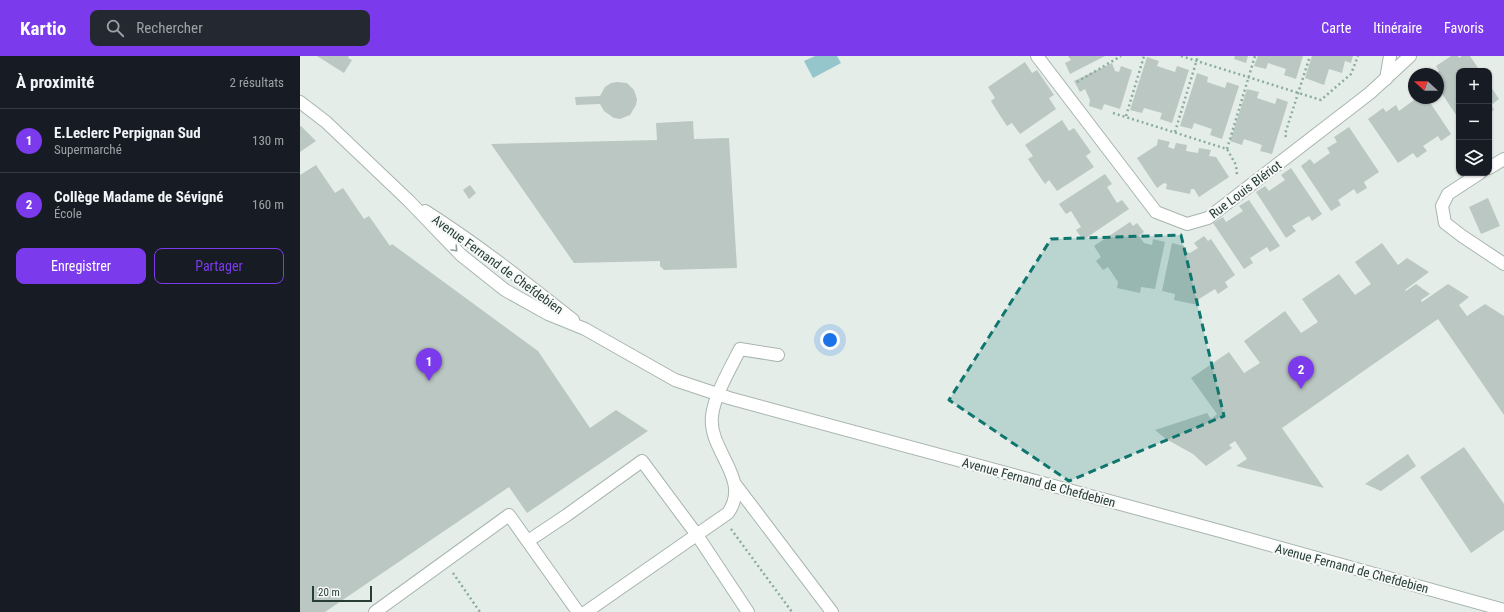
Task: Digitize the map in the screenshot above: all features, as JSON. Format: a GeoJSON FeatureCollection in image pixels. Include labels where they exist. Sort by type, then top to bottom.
{"type":"FeatureCollection","features":[{"type":"Feature","properties":{"kind":"street","name":"Rue Louis Blériot"},"geometry":{"type":"LineString","coordinates":[[1037,56],[1156,212],[1187,224],[1208,218],[1370,93],[1410,56]]}},
{"type":"Feature","properties":{"kind":"street"},"geometry":{"type":"LineString","coordinates":[[1386,79],[1390,56]]}},
{"type":"Feature","properties":{"kind":"street","name":"Avenue Fernand de Chefdebien"},"geometry":{"type":"LineString","coordinates":[[300,102],[326,122],[409,201],[460,255],[505,290],[548,314],[585,329],[675,380],[718,394],[1504,610]]}},
{"type":"Feature","properties":{"kind":"street"},"geometry":{"type":"LineString","coordinates":[[1492,166],[1504,159]]}},
{"type":"Feature","properties":{"kind":"street"},"geometry":{"type":"LineString","coordinates":[[1476,176],[1448,194],[1442,206],[1445,223],[1504,264]]}},
{"type":"Feature","properties":{"kind":"street","name":"Avenue Fernand de Chefdebien"},"geometry":{"type":"LineString","coordinates":[[409,201],[473,243],[585,329]]}},
{"type":"Feature","properties":{"kind":"street"},"geometry":{"type":"LineString","coordinates":[[778,355],[740,349],[718,394],[712,416],[712,432],[735,484],[832,612]]}},
{"type":"Feature","properties":{"kind":"street"},"geometry":{"type":"LineString","coordinates":[[528,541],[567,515],[642,460],[697,535],[748,612]]}},
{"type":"Feature","properties":{"kind":"street"},"geometry":{"type":"LineString","coordinates":[[586,612],[728,513],[733,506],[736,496],[735,484]]}},
{"type":"Feature","properties":{"kind":"street"},"geometry":{"type":"LineString","coordinates":[[375,612],[509,515],[578,612]]}},
{"type":"Feature","properties":{"kind":"path"},"geometry":{"type":"LineString","coordinates":[[1062,89],[1121,56]]}},
{"type":"Feature","properties":{"kind":"path"},"geometry":{"type":"LineString","coordinates":[[1126,116],[1144,56]]}},
{"type":"Feature","properties":{"kind":"path"},"geometry":{"type":"LineString","coordinates":[[1181,56],[1321,100],[1351,74],[1358,56]]}},
{"type":"Feature","properties":{"kind":"path"},"geometry":{"type":"LineString","coordinates":[[1175,132],[1198,56]]}},
{"type":"Feature","properties":{"kind":"path"},"geometry":{"type":"LineString","coordinates":[[1227,149],[1255,56]]}},
{"type":"Feature","properties":{"kind":"path"},"geometry":{"type":"LineString","coordinates":[[1295,151],[1285,134],[1310,56]]}},
{"type":"Feature","properties":{"kind":"path"},"geometry":{"type":"LineString","coordinates":[[1112,113],[1126,116],[1227,149],[1236,165],[1236,174],[1246,189]]}},
{"type":"Feature","properties":{"kind":"path"},"geometry":{"type":"LineString","coordinates":[[722,518],[792,612]]}},
{"type":"Feature","properties":{"kind":"path"},"geometry":{"type":"LineString","coordinates":[[445,561],[480,612]]}},
{"type":"Feature","properties":{"kind":"highlighted area"},"geometry":{"type":"Polygon","coordinates":[[[1181,235],[1224,416],[1069,481],[949,400],[1051,239],[1181,235]]]}},
{"type":"Feature","properties":{"kind":"water"},"geometry":{"type":"Polygon","coordinates":[[[815,56],[837,56],[841,63],[813,78],[804,61],[815,56]]]}},
{"type":"Feature","properties":{"kind":"building"},"geometry":{"type":"Polygon","coordinates":[[[317,56],[349,56],[348,58],[352,60],[344,73],[317,56]]]}},
{"type":"Feature","properties":{"kind":"building"},"geometry":{"type":"Polygon","coordinates":[[[1068,56],[1105,56],[1070,74],[1065,63],[1071,60],[1068,56]]]}},
{"type":"Feature","properties":{"kind":"building"},"geometry":{"type":"Polygon","coordinates":[[[1235,56],[1248,56],[1246,63],[1234,59],[1235,56]]]}},
{"type":"Feature","properties":{"kind":"building"},"geometry":{"type":"Polygon","coordinates":[[[1258,56],[1303,56],[1296,79],[1284,75],[1286,69],[1268,63],[1266,69],[1254,66],[1258,56]]]}},
{"type":"Feature","properties":{"kind":"building"},"geometry":{"type":"Polygon","coordinates":[[[1312,56],[1353,56],[1351,63],[1345,61],[1342,73],[1329,69],[1324,85],[1305,78],[1312,56]]]}},
{"type":"Feature","properties":{"kind":"building"},"geometry":{"type":"Polygon","coordinates":[[[1451,56],[1458,56],[1459,58],[1462,56],[1470,56],[1478,68],[1456,68],[1456,115],[1444,97],[1444,68],[1437,68],[1436,66],[1451,56]]]}},
{"type":"Feature","properties":{"kind":"building"},"geometry":{"type":"Polygon","coordinates":[[[1147,57],[1159,61],[1157,66],[1175,72],[1177,66],[1189,70],[1172,123],[1160,119],[1162,113],[1144,108],[1142,113],[1130,110],[1147,57]]]}},
{"type":"Feature","properties":{"kind":"building"},"geometry":{"type":"Polygon","coordinates":[[[1025,62],[1032,73],[1037,70],[1054,95],[1049,98],[1056,109],[1020,134],[1012,123],[1007,126],[991,101],[995,98],[988,87],[1025,62]]]}},
{"type":"Feature","properties":{"kind":"building"},"geometry":{"type":"Polygon","coordinates":[[[1112,63],[1115,71],[1119,72],[1121,66],[1132,70],[1120,109],[1104,104],[1102,110],[1089,106],[1090,100],[1085,89],[1080,92],[1074,81],[1112,63]]]}},
{"type":"Feature","properties":{"kind":"building"},"geometry":{"type":"Polygon","coordinates":[[[1197,73],[1208,77],[1207,82],[1225,88],[1227,82],[1239,86],[1222,139],[1210,135],[1212,129],[1194,123],[1192,129],[1180,126],[1197,73]]]}},
{"type":"Feature","properties":{"kind":"building"},"geometry":{"type":"Polygon","coordinates":[[[611,83],[627,83],[634,90],[637,99],[636,105],[630,115],[620,119],[614,118],[604,111],[600,104],[576,105],[575,97],[600,96],[605,87],[611,83]]]}},
{"type":"Feature","properties":{"kind":"building"},"geometry":{"type":"Polygon","coordinates":[[[1492,88],[1499,99],[1492,104],[1492,88]]]}},
{"type":"Feature","properties":{"kind":"building"},"geometry":{"type":"Polygon","coordinates":[[[1247,89],[1259,92],[1257,98],[1275,104],[1277,98],[1288,102],[1272,154],[1260,151],[1262,145],[1244,139],[1242,145],[1230,141],[1247,89]]]}},
{"type":"Feature","properties":{"kind":"building"},"geometry":{"type":"Polygon","coordinates":[[[1409,104],[1431,104],[1451,134],[1441,141],[1438,136],[1423,146],[1427,151],[1417,158],[1413,153],[1398,163],[1368,119],[1383,108],[1386,112],[1396,105],[1399,111],[1409,104]]]}},
{"type":"Feature","properties":{"kind":"building"},"geometry":{"type":"Polygon","coordinates":[[[1062,120],[1069,131],[1074,128],[1091,152],[1086,156],[1094,167],[1057,191],[1049,180],[1045,184],[1028,159],[1033,156],[1025,145],[1062,120]]]}},
{"type":"Feature","properties":{"kind":"building"},"geometry":{"type":"Polygon","coordinates":[[[693,121],[694,139],[729,138],[737,268],[664,270],[660,266],[660,261],[574,263],[491,144],[657,140],[656,123],[693,121]]]}},
{"type":"Feature","properties":{"kind":"building"},"geometry":{"type":"Polygon","coordinates":[[[301,126],[316,141],[300,152],[300,127],[301,126]]]}},
{"type":"Feature","properties":{"kind":"building"},"geometry":{"type":"Polygon","coordinates":[[[1349,127],[1379,172],[1364,182],[1367,188],[1357,194],[1354,189],[1338,200],[1341,205],[1331,211],[1301,166],[1310,159],[1314,164],[1330,153],[1327,148],[1337,142],[1334,137],[1349,127]]]}},
{"type":"Feature","properties":{"kind":"building"},"geometry":{"type":"Polygon","coordinates":[[[1158,139],[1170,142],[1168,147],[1174,149],[1176,143],[1187,145],[1186,151],[1198,153],[1199,148],[1211,150],[1209,156],[1216,157],[1229,177],[1199,197],[1194,189],[1191,189],[1190,194],[1166,189],[1167,184],[1164,183],[1157,188],[1137,158],[1157,145],[1158,139]]]}},
{"type":"Feature","properties":{"kind":"building"},"geometry":{"type":"Polygon","coordinates":[[[316,165],[335,193],[343,188],[364,219],[369,216],[390,246],[392,244],[538,351],[590,428],[616,410],[648,431],[527,513],[509,487],[325,612],[300,612],[300,175],[316,165]]]}},
{"type":"Feature","properties":{"kind":"building"},"geometry":{"type":"Polygon","coordinates":[[[1291,168],[1322,214],[1312,221],[1309,216],[1292,226],[1296,231],[1286,238],[1256,192],[1265,186],[1269,191],[1285,180],[1281,175],[1291,168]]]}},
{"type":"Feature","properties":{"kind":"building"},"geometry":{"type":"Polygon","coordinates":[[[1105,174],[1112,184],[1107,187],[1117,203],[1122,200],[1129,209],[1083,240],[1076,230],[1081,227],[1071,211],[1066,214],[1059,204],[1105,174]]]}},
{"type":"Feature","properties":{"kind":"building"},"geometry":{"type":"Polygon","coordinates":[[[470,185],[476,193],[469,199],[463,190],[470,185]]]}},
{"type":"Feature","properties":{"kind":"building"},"geometry":{"type":"Polygon","coordinates":[[[1488,198],[1500,226],[1481,234],[1469,207],[1488,198]]]}},
{"type":"Feature","properties":{"kind":"building"},"geometry":{"type":"Polygon","coordinates":[[[1249,200],[1280,246],[1270,252],[1267,247],[1250,258],[1253,263],[1244,269],[1213,223],[1223,217],[1226,222],[1243,211],[1239,206],[1249,200]]]}},
{"type":"Feature","properties":{"kind":"building"},"geometry":{"type":"Polygon","coordinates":[[[1130,222],[1133,226],[1137,223],[1144,232],[1139,236],[1144,243],[1152,245],[1153,239],[1165,242],[1155,289],[1141,287],[1140,293],[1117,288],[1118,282],[1108,267],[1103,270],[1096,261],[1101,257],[1094,246],[1130,222]]]}},
{"type":"Feature","properties":{"kind":"building"},"geometry":{"type":"Polygon","coordinates":[[[1204,236],[1208,241],[1211,239],[1235,275],[1225,282],[1228,287],[1218,294],[1215,289],[1199,299],[1198,305],[1174,300],[1175,294],[1162,291],[1172,243],[1184,246],[1183,251],[1190,253],[1198,248],[1194,243],[1204,236]]]}},
{"type":"Feature","properties":{"kind":"building"},"geometry":{"type":"Polygon","coordinates":[[[1382,243],[1398,265],[1407,258],[1429,272],[1405,290],[1406,291],[1416,284],[1430,294],[1421,300],[1422,302],[1448,284],[1469,297],[1459,305],[1467,316],[1485,304],[1504,316],[1504,415],[1438,319],[1282,428],[1324,488],[1236,466],[1247,459],[1235,441],[1229,445],[1232,448],[1206,466],[1193,454],[1166,439],[1155,430],[1207,413],[1211,419],[1217,414],[1191,378],[1229,352],[1244,373],[1260,363],[1244,341],[1285,311],[1301,333],[1318,322],[1302,299],[1339,274],[1355,295],[1371,284],[1355,262],[1382,243]]]}},
{"type":"Feature","properties":{"kind":"building"},"geometry":{"type":"Polygon","coordinates":[[[1464,447],[1504,504],[1504,530],[1471,553],[1420,477],[1464,447]]]}},
{"type":"Feature","properties":{"kind":"building"},"geometry":{"type":"Polygon","coordinates":[[[1408,454],[1416,466],[1381,491],[1365,484],[1408,454]]]}},
{"type":"Feature","properties":{"kind":"place","name":"E.Leclerc Perpignan Sud"},"geometry":{"type":"Point","coordinates":[429,381]}},
{"type":"Feature","properties":{"kind":"place","name":"Collège Madame de Sévigné"},"geometry":{"type":"Point","coordinates":[1301,389]}}]}
